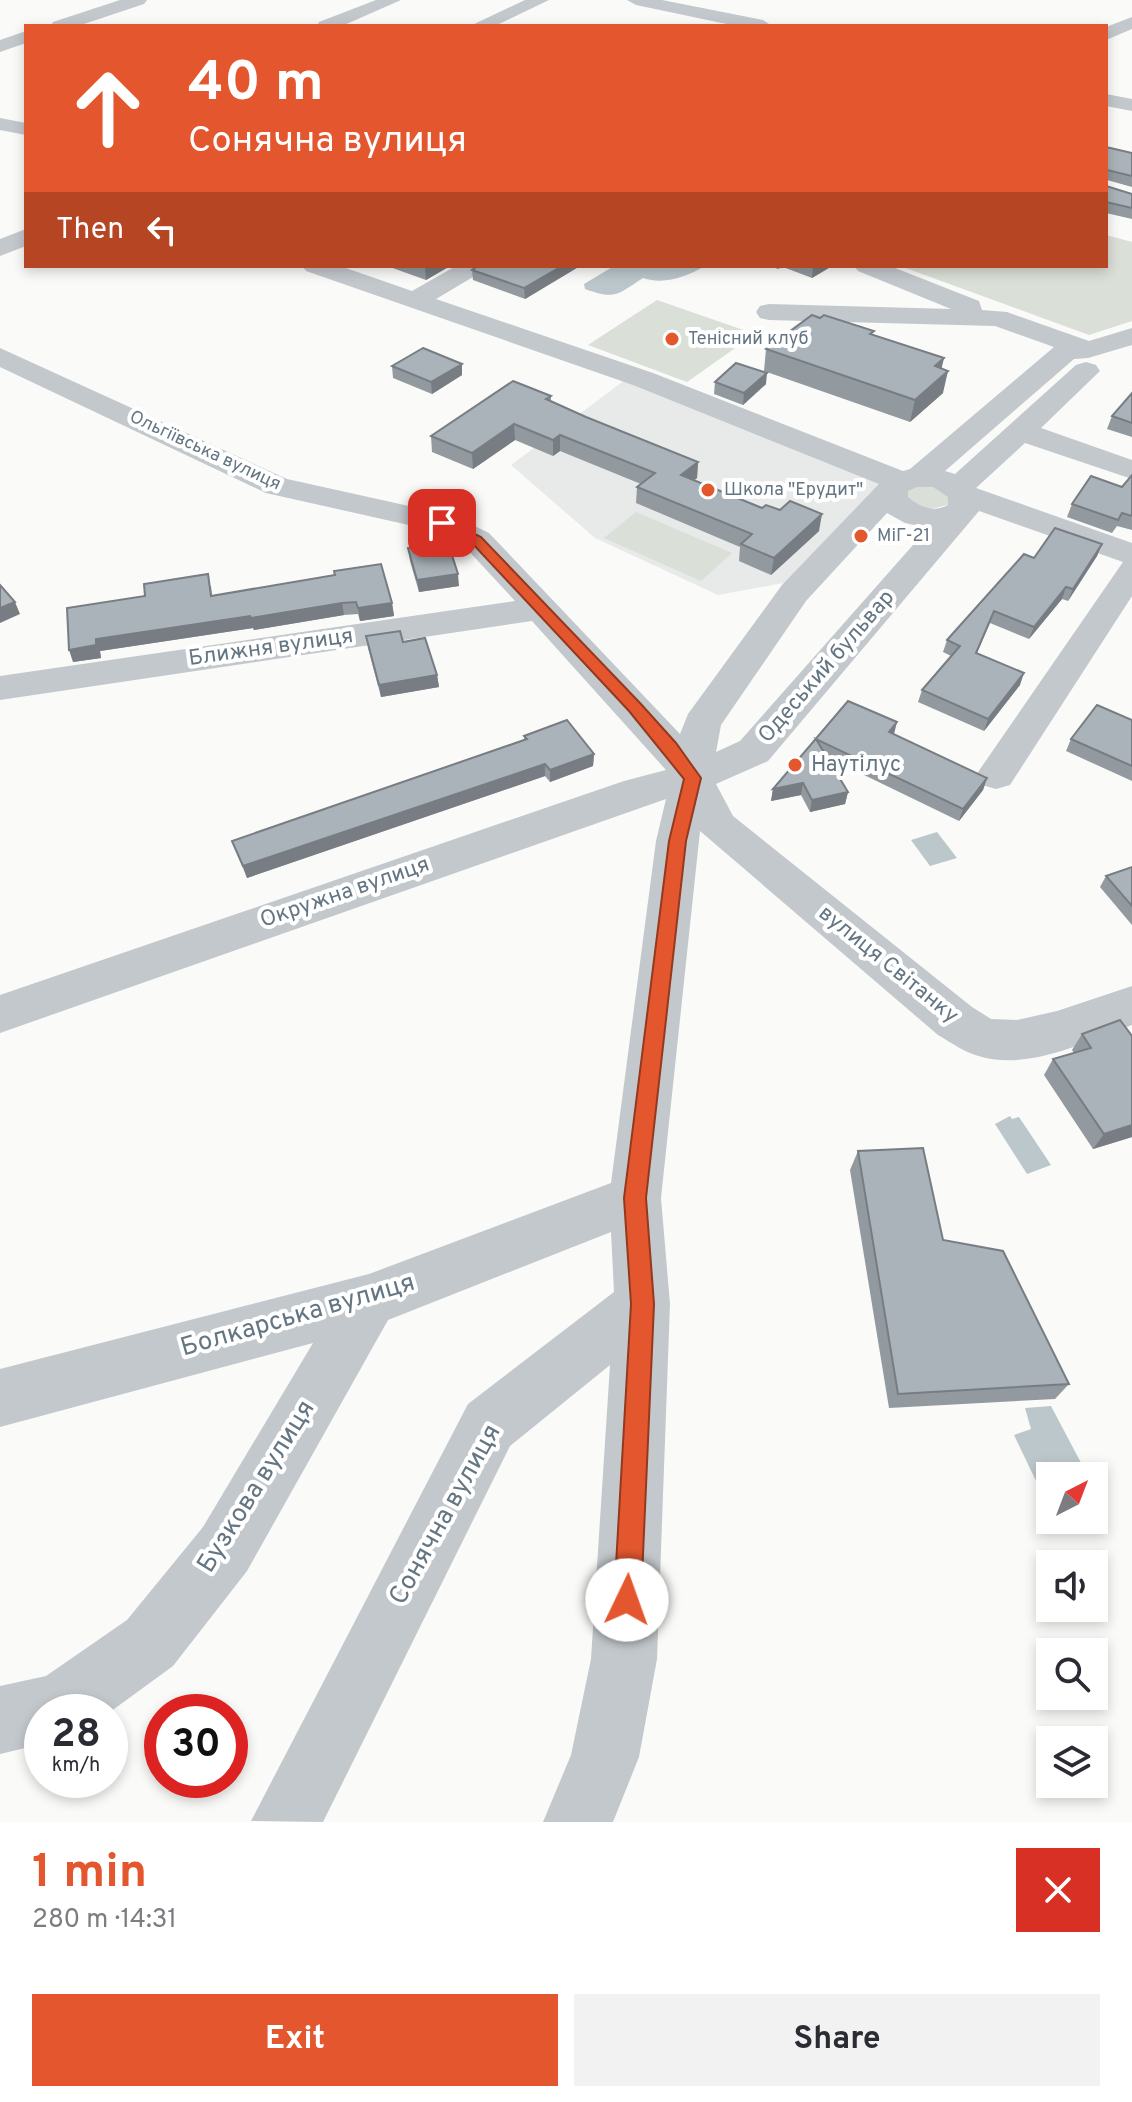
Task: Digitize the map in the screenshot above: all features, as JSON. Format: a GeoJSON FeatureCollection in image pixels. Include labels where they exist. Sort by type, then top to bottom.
{"type":"FeatureCollection","features":[{"type":"Feature","properties":{"kind":"street"},"geometry":{"type":"LineString","coordinates":[[66,24],[138,0]]}},
{"type":"Feature","properties":{"kind":"street"},"geometry":{"type":"LineString","coordinates":[[331,24],[392,0]]}},
{"type":"Feature","properties":{"kind":"street"},"geometry":{"type":"LineString","coordinates":[[484,24],[540,0]]}},
{"type":"Feature","properties":{"kind":"street"},"geometry":{"type":"LineString","coordinates":[[636,0],[753,24]]}},
{"type":"Feature","properties":{"kind":"street"},"geometry":{"type":"LineString","coordinates":[[1108,33],[1132,22]]}},
{"type":"Feature","properties":{"kind":"street"},"geometry":{"type":"LineString","coordinates":[[0,46],[24,38]]}},
{"type":"Feature","properties":{"kind":"street"},"geometry":{"type":"LineString","coordinates":[[1108,100],[1132,105]]}},
{"type":"Feature","properties":{"kind":"street"},"geometry":{"type":"LineString","coordinates":[[0,249],[24,237]]}},
{"type":"Feature","properties":{"kind":"street"},"geometry":{"type":"LineString","coordinates":[[321,268],[643,379],[930,493],[1132,554]]}},
{"type":"Feature","properties":{"kind":"street"},"geometry":{"type":"LineString","coordinates":[[415,300],[471,268]]}},
{"type":"Feature","properties":{"kind":"street"},"geometry":{"type":"LineString","coordinates":[[872,268],[1088,350],[1132,336]]}},
{"type":"Feature","properties":{"kind":"street"},"geometry":{"type":"LineString","coordinates":[[769,312],[998,318]]}},
{"type":"Feature","properties":{"kind":"street","name":"Одеський бульвар"},"geometry":{"type":"LineString","coordinates":[[693,778],[702,723],[794,593],[930,493],[1022,432],[1095,361],[1088,350],[1067,351],[930,493],[754,751],[693,778]]}},
{"type":"Feature","properties":{"kind":"street","name":"Ольгіївська вулиця"},"geometry":{"type":"LineString","coordinates":[[0,356],[277,486],[459,529],[477,540],[543,608],[670,747],[693,778]]}},
{"type":"Feature","properties":{"kind":"street"},"geometry":{"type":"LineString","coordinates":[[1022,432],[1132,470]]}},
{"type":"Feature","properties":{"kind":"street"},"geometry":{"type":"LineString","coordinates":[[996,775],[1132,570]]}},
{"type":"Feature","properties":{"kind":"street","name":"Ближня вулиця"},"geometry":{"type":"LineString","coordinates":[[0,688],[543,608]]}},
{"type":"Feature","properties":{"kind":"street"},"geometry":{"type":"LineString","coordinates":[[578,1822],[605,1757],[624,1659],[642,1304],[635,1198],[677,841],[693,778]]}},
{"type":"Feature","properties":{"kind":"street","name":"вулиця Світанку"},"geometry":{"type":"LineString","coordinates":[[693,778],[718,826],[895,974],[955,1021],[982,1036],[1002,1040],[1030,1038],[1132,1005]]}},
{"type":"Feature","properties":{"kind":"street","name":"Окружна вулиця"},"geometry":{"type":"LineString","coordinates":[[0,1014],[638,791],[693,778]]}},
{"type":"Feature","properties":{"kind":"street","name":"Болкарська вулиця"},"geometry":{"type":"LineString","coordinates":[[0,1398],[369,1301],[635,1198]]}},
{"type":"Feature","properties":{"kind":"street","name":"Бузкова вулиця"},"geometry":{"type":"LineString","coordinates":[[0,1720],[60,1707],[150,1643],[225,1549],[369,1301]]}},
{"type":"Feature","properties":{"kind":"street","name":"Сонячна вулиця"},"geometry":{"type":"LineString","coordinates":[[286,1821],[489,1425],[642,1304]]}},
{"type":"Feature","properties":{"kind":"shaded area"},"geometry":{"type":"Polygon","coordinates":[[[1108,236],[1132,242],[1132,321],[1089,335],[905,268],[1108,268],[1108,236]]]}},
{"type":"Feature","properties":{"kind":"shaded area"},"geometry":{"type":"Polygon","coordinates":[[[611,268],[701,268],[675,279],[659,281],[643,278],[610,295],[585,289],[584,284],[611,268]]]}},
{"type":"Feature","properties":{"kind":"shaded area","name":"Тенісний клуб"},"geometry":{"type":"Polygon","coordinates":[[[657,300],[755,334],[687,382],[588,345],[657,300]]]}},
{"type":"Feature","properties":{"kind":"shaded area","name":"Школа \"Ерудит\""},"geometry":{"type":"Polygon","coordinates":[[[629,377],[886,478],[789,582],[718,595],[595,538],[511,465],[629,377]]]}},
{"type":"Feature","properties":{"kind":"shaded area"},"geometry":{"type":"Polygon","coordinates":[[[912,486],[938,487],[949,496],[948,505],[926,510],[905,499],[907,489],[912,486]]]}},
{"type":"Feature","properties":{"kind":"shaded area"},"geometry":{"type":"Polygon","coordinates":[[[636,512],[732,553],[701,581],[604,538],[636,512]]]}},
{"type":"Feature","properties":{"kind":"shaded area"},"geometry":{"type":"Polygon","coordinates":[[[937,832],[957,858],[930,866],[911,840],[937,832]]]}},
{"type":"Feature","properties":{"kind":"shaded area"},"geometry":{"type":"Polygon","coordinates":[[[1010,1116],[1012,1119],[1019,1117],[1051,1165],[1027,1174],[995,1124],[1010,1116]]]}},
{"type":"Feature","properties":{"kind":"shaded area"},"geometry":{"type":"Polygon","coordinates":[[[1051,1406],[1081,1462],[1036,1462],[1036,1481],[1014,1435],[1031,1429],[1025,1408],[1051,1406]]]}},
{"type":"Feature","properties":{"kind":"building"},"geometry":{"type":"Polygon","coordinates":[[[1108,147],[1132,153],[1132,176],[1108,170],[1108,147]]]}},
{"type":"Feature","properties":{"kind":"building"},"geometry":{"type":"Polygon","coordinates":[[[1108,187],[1132,194],[1132,208],[1108,202],[1108,187]]]}},
{"type":"Feature","properties":{"kind":"building"},"geometry":{"type":"Polygon","coordinates":[[[475,268],[559,268],[524,288],[472,270],[475,268]]]}},
{"type":"Feature","properties":{"kind":"building"},"geometry":{"type":"Polygon","coordinates":[[[812,315],[820,318],[824,315],[874,331],[870,334],[944,358],[935,366],[948,371],[915,400],[766,349],[812,315]]]}},
{"type":"Feature","properties":{"kind":"building"},"geometry":{"type":"Polygon","coordinates":[[[423,348],[462,364],[431,382],[392,366],[423,348]]]}},
{"type":"Feature","properties":{"kind":"building"},"geometry":{"type":"Polygon","coordinates":[[[736,363],[767,373],[744,393],[715,382],[736,363]]]}},
{"type":"Feature","properties":{"kind":"building"},"geometry":{"type":"Polygon","coordinates":[[[513,381],[551,396],[546,399],[586,417],[698,462],[681,475],[762,508],[766,505],[780,510],[790,501],[822,514],[774,558],[741,544],[752,534],[637,487],[655,473],[560,435],[553,440],[514,424],[472,453],[431,436],[513,381]]]}},
{"type":"Feature","properties":{"kind":"building"},"geometry":{"type":"Polygon","coordinates":[[[1132,393],[1132,423],[1112,416],[1132,393]]]}},
{"type":"Feature","properties":{"kind":"building"},"geometry":{"type":"Polygon","coordinates":[[[1132,475],[1132,516],[1122,513],[1118,520],[1072,504],[1091,476],[1122,487],[1132,475]]]}},
{"type":"Feature","properties":{"kind":"building"},"geometry":{"type":"Polygon","coordinates":[[[1055,528],[1102,544],[1073,589],[1066,587],[1034,627],[994,611],[976,653],[1024,673],[988,719],[922,690],[960,646],[947,640],[1024,554],[1034,558],[1055,528]]]}},
{"type":"Feature","properties":{"kind":"building"},"geometry":{"type":"Polygon","coordinates":[[[448,543],[458,574],[417,580],[408,548],[448,543]]]}},
{"type":"Feature","properties":{"kind":"building"},"geometry":{"type":"Polygon","coordinates":[[[381,564],[392,603],[358,608],[356,602],[342,603],[250,616],[96,639],[96,645],[69,650],[67,608],[145,596],[144,584],[208,574],[211,596],[381,564]]]}},
{"type":"Feature","properties":{"kind":"building"},"geometry":{"type":"Polygon","coordinates":[[[0,585],[15,602],[0,608],[0,585]]]}},
{"type":"Feature","properties":{"kind":"building"},"geometry":{"type":"Polygon","coordinates":[[[400,631],[403,642],[425,638],[437,675],[379,685],[366,636],[400,631]]]}},
{"type":"Feature","properties":{"kind":"building"},"geometry":{"type":"Polygon","coordinates":[[[848,701],[897,722],[889,732],[987,778],[963,809],[816,739],[848,792],[812,800],[803,783],[773,789],[848,701]]]}},
{"type":"Feature","properties":{"kind":"building"},"geometry":{"type":"Polygon","coordinates":[[[1097,705],[1132,720],[1132,766],[1071,739],[1097,705]]]}},
{"type":"Feature","properties":{"kind":"building"},"geometry":{"type":"Polygon","coordinates":[[[567,720],[594,754],[550,770],[545,764],[243,866],[232,841],[527,739],[524,736],[567,720]]]}},
{"type":"Feature","properties":{"kind":"building"},"geometry":{"type":"Polygon","coordinates":[[[1132,867],[1132,906],[1106,876],[1132,867]]]}},
{"type":"Feature","properties":{"kind":"building"},"geometry":{"type":"Polygon","coordinates":[[[1120,1020],[1132,1036],[1132,1125],[1104,1134],[1053,1059],[1091,1048],[1082,1034],[1120,1020]]]}},
{"type":"Feature","properties":{"kind":"building"},"geometry":{"type":"Polygon","coordinates":[[[923,1148],[943,1240],[1003,1251],[1069,1384],[898,1394],[858,1151],[923,1148]]]}},
{"type":"Feature","properties":{"kind":"place","name":"Тенісний клуб"},"geometry":{"type":"Point","coordinates":[672,339]}},
{"type":"Feature","properties":{"kind":"place","name":"Школа \"Ерудит\""},"geometry":{"type":"Point","coordinates":[708,490]}},
{"type":"Feature","properties":{"kind":"place","name":"МіГ-21"},"geometry":{"type":"Point","coordinates":[861,536]}},
{"type":"Feature","properties":{"kind":"place","name":"Наутілус"},"geometry":{"type":"Point","coordinates":[795,765]}},
{"type":"Feature","properties":{"kind":"route"},"geometry":{"type":"LineString","coordinates":[[442,523],[477,540],[634,707],[693,778],[677,841],[635,1198],[642,1304],[627,1600]]}}]}
